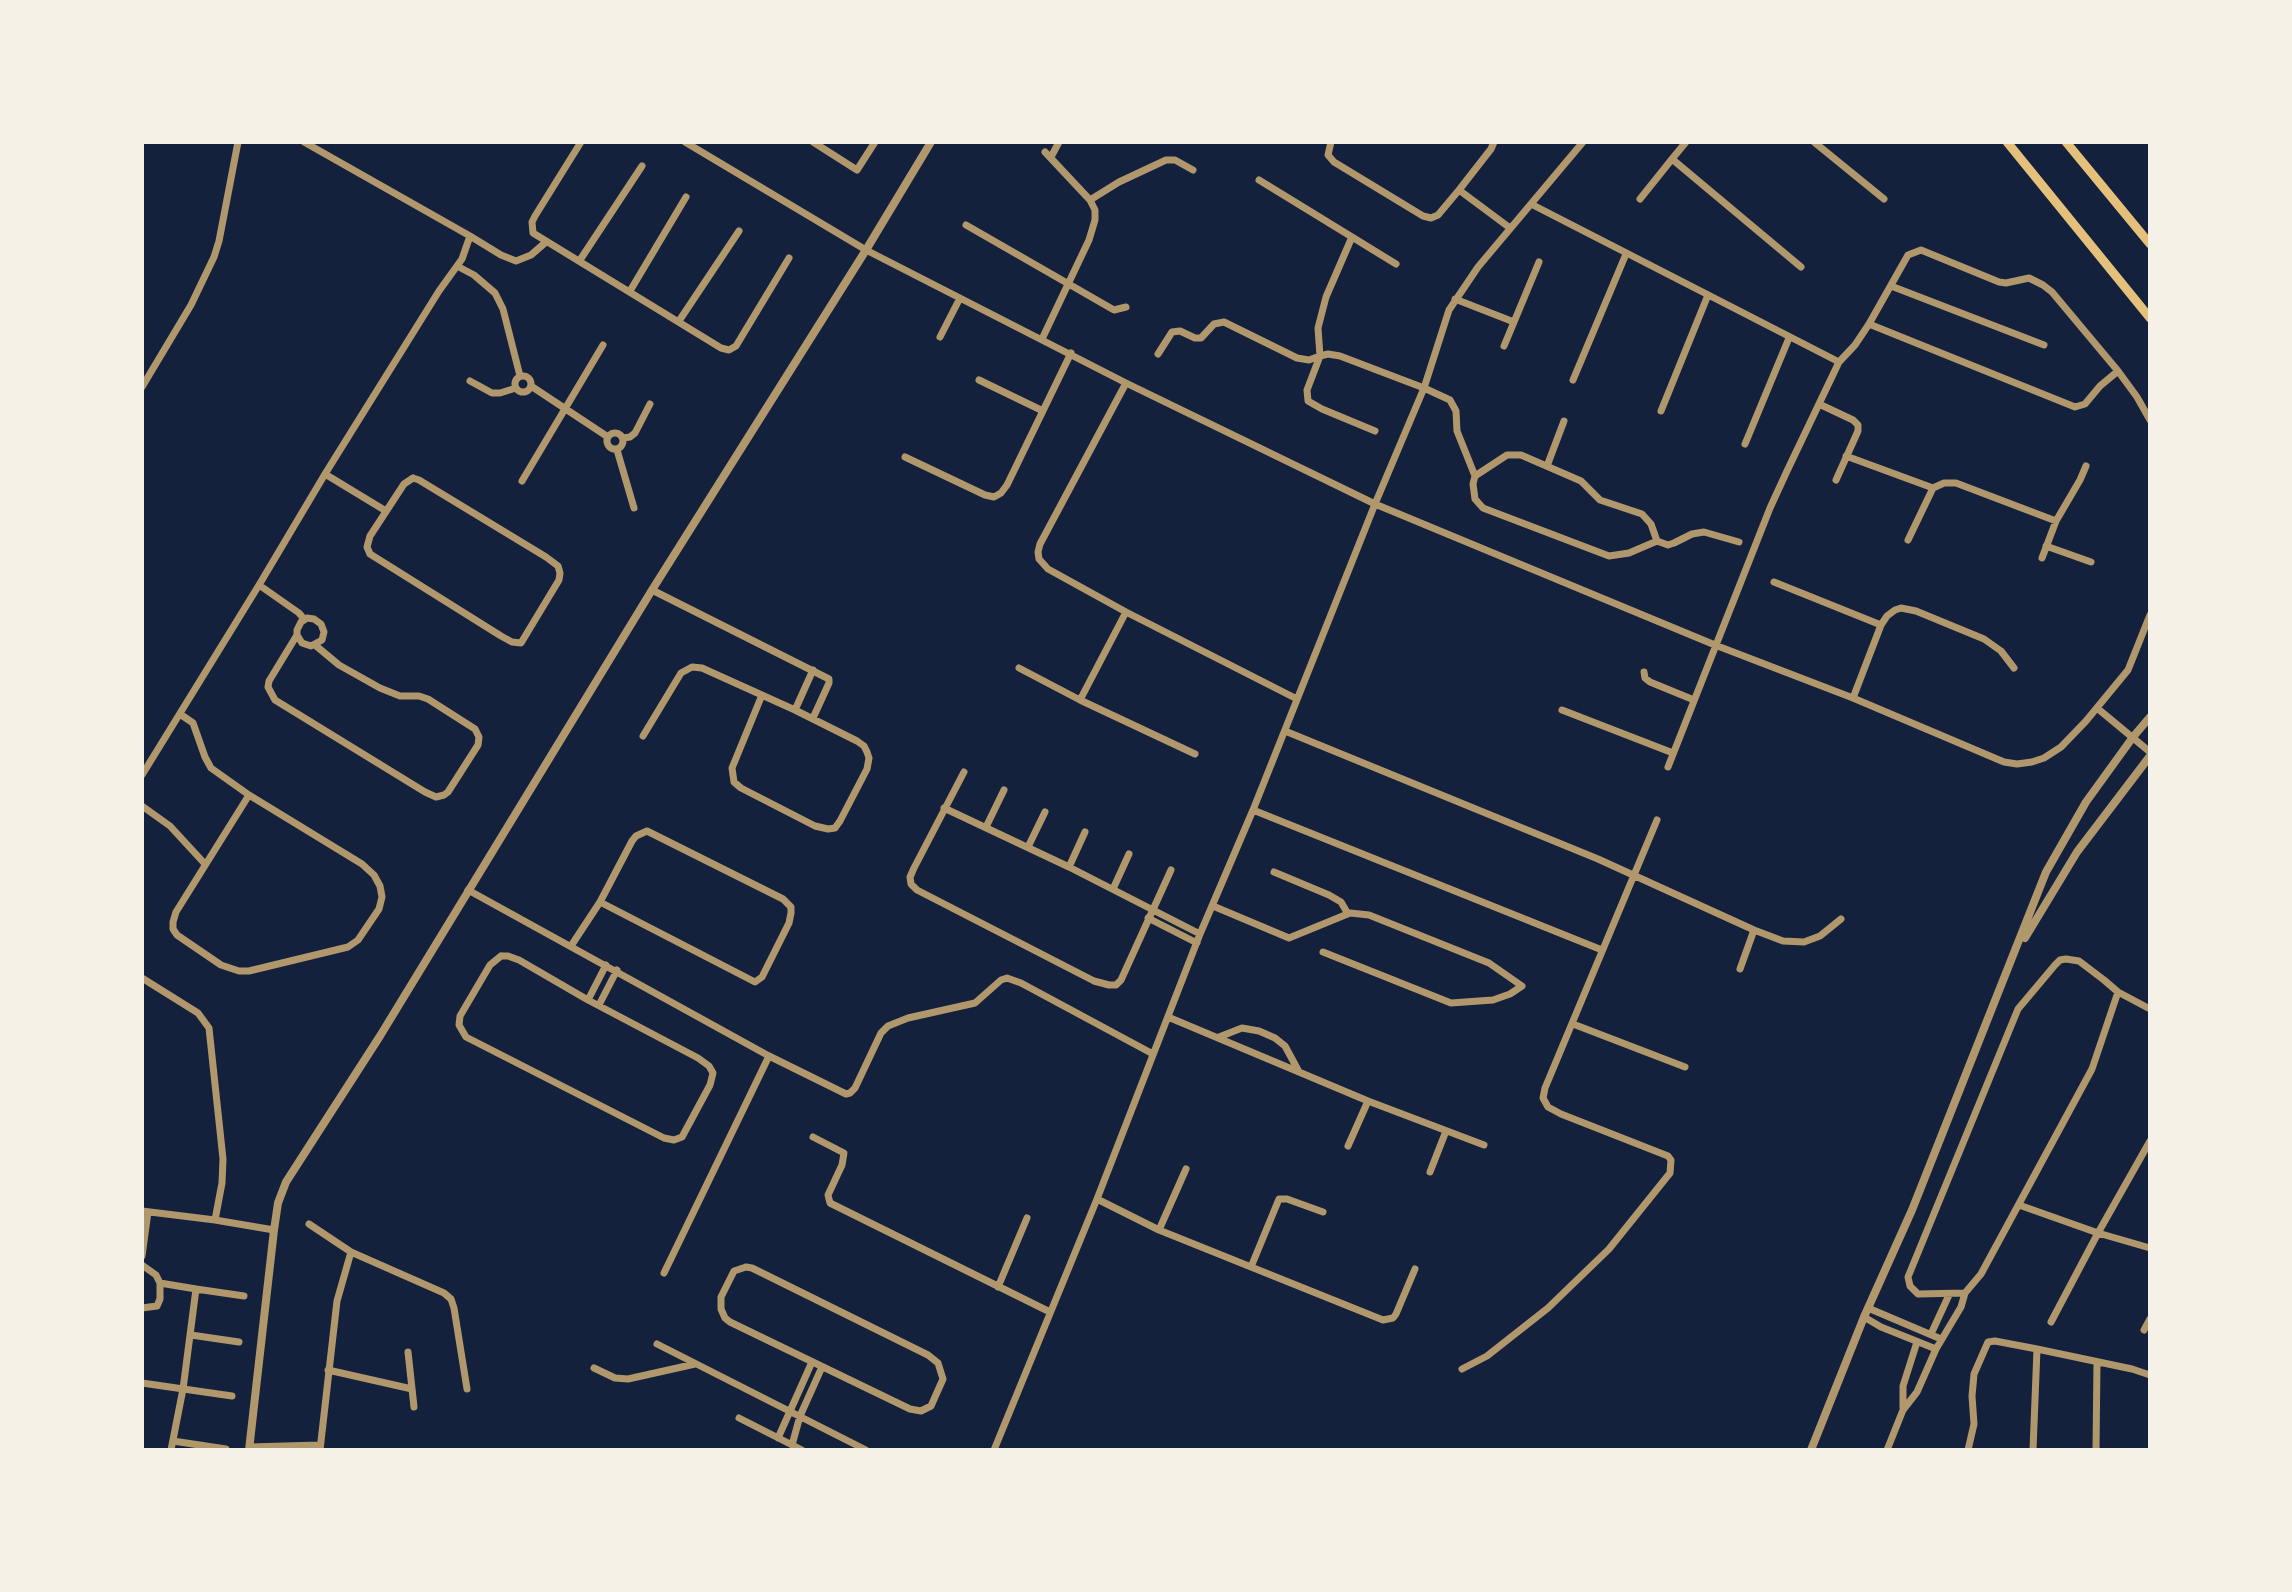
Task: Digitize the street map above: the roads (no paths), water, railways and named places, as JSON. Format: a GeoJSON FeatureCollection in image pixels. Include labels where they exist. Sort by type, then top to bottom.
{"type":"FeatureCollection","features":[{"type":"Feature","properties":{"kind":"main road"},"geometry":{"type":"LineString","coordinates":[[2007,142],[2150,318]]}},
{"type":"Feature","properties":{"kind":"main road"},"geometry":{"type":"LineString","coordinates":[[2066,142],[2150,244]]}},
{"type":"Feature","properties":{"kind":"street"},"geometry":{"type":"LineString","coordinates":[[142,387],[191,305],[214,257],[238,142]]}},
{"type":"Feature","properties":{"kind":"street"},"geometry":{"type":"LineString","coordinates":[[304,142],[501,255],[516,261],[531,255],[546,242]]}},
{"type":"Feature","properties":{"kind":"street"},"geometry":{"type":"LineString","coordinates":[[581,142],[532,222],[533,233],[721,348],[734,348],[789,258]]}},
{"type":"Feature","properties":{"kind":"street"},"geometry":{"type":"LineString","coordinates":[[685,142],[866,250],[1126,383],[1375,504],[1715,645],[1853,698],[1989,757],[2017,764],[2044,758],[2061,747],[2128,670],[2150,615]]}},
{"type":"Feature","properties":{"kind":"street"},"geometry":{"type":"LineString","coordinates":[[813,142],[857,170],[875,142]]}},
{"type":"Feature","properties":{"kind":"street"},"geometry":{"type":"LineString","coordinates":[[351,1252],[337,1301],[320,1448],[249,1448],[274,1230],[278,1203],[286,1182],[380,1036],[652,590],[931,142]]}},
{"type":"Feature","properties":{"kind":"street"},"geometry":{"type":"LineString","coordinates":[[1042,339],[1089,240],[1095,220],[1095,210],[1090,200],[1048,154],[1059,142]]}},
{"type":"Feature","properties":{"kind":"street"},"geometry":{"type":"LineString","coordinates":[[1331,142],[1328,155],[1334,162],[1423,216],[1435,217],[1494,142]]}},
{"type":"Feature","properties":{"kind":"street"},"geometry":{"type":"LineString","coordinates":[[994,1450],[1097,1199],[1200,934],[1424,388],[1444,322],[1455,299],[1478,267],[1583,142]]}},
{"type":"Feature","properties":{"kind":"street"},"geometry":{"type":"LineString","coordinates":[[1640,199],[1686,142]]}},
{"type":"Feature","properties":{"kind":"street"},"geometry":{"type":"LineString","coordinates":[[1814,142],[1884,199]]}},
{"type":"Feature","properties":{"kind":"street"},"geometry":{"type":"LineString","coordinates":[[1672,159],[1801,267]]}},
{"type":"Feature","properties":{"kind":"street"},"geometry":{"type":"LineString","coordinates":[[1090,200],[1119,182],[1166,160],[1175,160],[1193,170]]}},
{"type":"Feature","properties":{"kind":"street"},"geometry":{"type":"LineString","coordinates":[[580,260],[642,166]]}},
{"type":"Feature","properties":{"kind":"street"},"geometry":{"type":"LineString","coordinates":[[1259,180],[1396,264]]}},
{"type":"Feature","properties":{"kind":"street"},"geometry":{"type":"LineString","coordinates":[[1459,190],[1510,228]]}},
{"type":"Feature","properties":{"kind":"street"},"geometry":{"type":"LineString","coordinates":[[630,291],[686,197]]}},
{"type":"Feature","properties":{"kind":"street"},"geometry":{"type":"LineString","coordinates":[[1531,204],[1839,362]]}},
{"type":"Feature","properties":{"kind":"street"},"geometry":{"type":"LineString","coordinates":[[966,225],[1114,310],[1126,307]]}},
{"type":"Feature","properties":{"kind":"street"},"geometry":{"type":"LineString","coordinates":[[679,321],[739,231]]}},
{"type":"Feature","properties":{"kind":"street"},"geometry":{"type":"LineString","coordinates":[[142,775],[325,474],[460,262],[470,236]]}},
{"type":"Feature","properties":{"kind":"street"},"geometry":{"type":"LineString","coordinates":[[1352,237],[1326,297],[1318,328],[1320,356],[1307,390],[1308,401],[1375,431]]}},
{"type":"Feature","properties":{"kind":"street"},"geometry":{"type":"LineString","coordinates":[[1668,767],[1770,508],[1839,362],[1869,324],[1908,255],[1921,250],[1999,282],[2029,278],[2052,292],[2118,371],[2150,420]]}},
{"type":"Feature","properties":{"kind":"street"},"geometry":{"type":"LineString","coordinates":[[1573,380],[1626,254]]}},
{"type":"Feature","properties":{"kind":"street"},"geometry":{"type":"LineString","coordinates":[[460,262],[495,293],[503,309],[520,376]]}},
{"type":"Feature","properties":{"kind":"street"},"geometry":{"type":"LineString","coordinates":[[1504,346],[1539,262]]}},
{"type":"Feature","properties":{"kind":"street"},"geometry":{"type":"LineString","coordinates":[[1891,286],[2044,345]]}},
{"type":"Feature","properties":{"kind":"street"},"geometry":{"type":"LineString","coordinates":[[1661,411],[1708,295]]}},
{"type":"Feature","properties":{"kind":"street"},"geometry":{"type":"LineString","coordinates":[[940,337],[960,298]]}},
{"type":"Feature","properties":{"kind":"street"},"geometry":{"type":"LineString","coordinates":[[1455,299],[1514,322]]}},
{"type":"Feature","properties":{"kind":"street"},"geometry":{"type":"LineString","coordinates":[[1158,354],[1172,332],[1180,331],[1201,338],[1214,324],[1224,322],[1297,358],[1309,360],[1328,354],[1340,356],[1424,388],[1450,400],[1456,408],[1457,431],[1475,476],[1475,499],[1483,508],[1602,555],[1619,556],[1657,541],[1668,545],[1704,532],[1739,542]]}},
{"type":"Feature","properties":{"kind":"street"},"geometry":{"type":"LineString","coordinates":[[1869,324],[2075,407],[2085,404],[2118,371]]}},
{"type":"Feature","properties":{"kind":"street"},"geometry":{"type":"LineString","coordinates":[[1745,444],[1789,338]]}},
{"type":"Feature","properties":{"kind":"street"},"geometry":{"type":"LineString","coordinates":[[522,481],[603,345]]}},
{"type":"Feature","properties":{"kind":"street"},"geometry":{"type":"LineString","coordinates":[[905,457],[994,497],[1007,485],[1071,353]]}},
{"type":"Feature","properties":{"kind":"street"},"geometry":{"type":"LineString","coordinates":[[516,388],[515,381],[524,375],[530,379],[531,386],[608,437]]}},
{"type":"Feature","properties":{"kind":"street"},"geometry":{"type":"LineString","coordinates":[[979,380],[1043,411]]}},
{"type":"Feature","properties":{"kind":"street"},"geometry":{"type":"LineString","coordinates":[[470,381],[492,393],[516,388],[526,391],[531,386]]}},
{"type":"Feature","properties":{"kind":"street"},"geometry":{"type":"LineString","coordinates":[[1126,383],[1040,544],[1039,559],[1048,569],[1126,612],[1297,699]]}},
{"type":"Feature","properties":{"kind":"street"},"geometry":{"type":"LineString","coordinates":[[623,438],[635,433],[650,404]]}},
{"type":"Feature","properties":{"kind":"street"},"geometry":{"type":"LineString","coordinates":[[1819,404],[1858,425],[1836,480]]}},
{"type":"Feature","properties":{"kind":"street"},"geometry":{"type":"LineString","coordinates":[[1547,466],[1564,421]]}},
{"type":"Feature","properties":{"kind":"street"},"geometry":{"type":"LineString","coordinates":[[618,433],[623,438],[623,445],[617,450],[609,448],[607,441],[610,434],[618,433]]}},
{"type":"Feature","properties":{"kind":"street"},"geometry":{"type":"LineString","coordinates":[[617,450],[634,508]]}},
{"type":"Feature","properties":{"kind":"street"},"geometry":{"type":"LineString","coordinates":[[1475,476],[1503,457],[1521,455],[1581,481],[1600,500],[1642,514],[1651,524],[1657,541]]}},
{"type":"Feature","properties":{"kind":"street"},"geometry":{"type":"LineString","coordinates":[[1846,456],[1933,488]]}},
{"type":"Feature","properties":{"kind":"street"},"geometry":{"type":"LineString","coordinates":[[2042,558],[2056,521],[2086,466]]}},
{"type":"Feature","properties":{"kind":"street"},"geometry":{"type":"LineString","coordinates":[[325,474],[386,511]]}},
{"type":"Feature","properties":{"kind":"street"},"geometry":{"type":"LineString","coordinates":[[416,478],[553,561],[560,573],[559,580],[523,642],[516,644],[501,636],[370,554],[367,542],[386,511],[407,480],[416,478]]}},
{"type":"Feature","properties":{"kind":"street"},"geometry":{"type":"LineString","coordinates":[[1908,540],[1933,488],[1944,483],[1956,483],[2056,521]]}},
{"type":"Feature","properties":{"kind":"street"},"geometry":{"type":"LineString","coordinates":[[2046,546],[2091,562]]}},
{"type":"Feature","properties":{"kind":"street"},"geometry":{"type":"LineString","coordinates":[[1774,582],[1881,625]]}},
{"type":"Feature","properties":{"kind":"street"},"geometry":{"type":"LineString","coordinates":[[259,585],[304,619]]}},
{"type":"Feature","properties":{"kind":"street"},"geometry":{"type":"LineString","coordinates":[[652,590],[829,679],[813,718]]}},
{"type":"Feature","properties":{"kind":"street"},"geometry":{"type":"LineString","coordinates":[[1853,698],[1881,625],[1887,616],[1901,608],[1916,611],[1994,644],[2014,668]]}},
{"type":"Feature","properties":{"kind":"street"},"geometry":{"type":"LineString","coordinates":[[1080,700],[1126,612]]}},
{"type":"Feature","properties":{"kind":"street"},"geometry":{"type":"LineString","coordinates":[[297,635],[306,646],[315,645],[322,640],[323,627],[314,619],[304,619],[298,626],[297,635],[269,681],[268,687],[275,700],[425,792],[436,797],[444,795],[478,745],[479,737],[475,729],[428,699],[400,696],[380,688],[339,665],[315,645]]}},
{"type":"Feature","properties":{"kind":"street"},"geometry":{"type":"LineString","coordinates":[[643,736],[681,673],[688,668],[702,668],[762,695],[795,710],[813,718],[864,746],[869,758],[867,769],[833,829],[815,826],[734,782],[732,768],[762,695]]}},
{"type":"Feature","properties":{"kind":"street"},"geometry":{"type":"LineString","coordinates":[[1019,668],[1195,754]]}},
{"type":"Feature","properties":{"kind":"street"},"geometry":{"type":"LineString","coordinates":[[795,710],[813,670]]}},
{"type":"Feature","properties":{"kind":"street"},"geometry":{"type":"LineString","coordinates":[[1644,672],[1647,680],[1694,700]]}},
{"type":"Feature","properties":{"kind":"street"},"geometry":{"type":"LineString","coordinates":[[2016,952],[2077,852],[2150,754],[2097,708]]}},
{"type":"Feature","properties":{"kind":"street"},"geometry":{"type":"LineString","coordinates":[[1562,710],[1673,753]]}},
{"type":"Feature","properties":{"kind":"street"},"geometry":{"type":"LineString","coordinates":[[180,714],[193,723],[211,768],[362,864],[374,875],[382,897],[379,909],[358,940],[348,947],[249,971],[230,969],[182,940],[173,929],[176,912],[249,795]]}},
{"type":"Feature","properties":{"kind":"street"},"geometry":{"type":"LineString","coordinates":[[1811,1450],[1866,1313],[1912,1210],[2046,872],[2086,802],[2150,717]]}},
{"type":"Feature","properties":{"kind":"street"},"geometry":{"type":"LineString","coordinates":[[1285,731],[1783,941],[1804,942],[1820,936],[1841,919]]}},
{"type":"Feature","properties":{"kind":"street"},"geometry":{"type":"LineString","coordinates":[[964,772],[910,877],[911,884],[917,890],[1094,981],[1116,985],[1121,980],[1171,870]]}},
{"type":"Feature","properties":{"kind":"street"},"geometry":{"type":"LineString","coordinates":[[986,827],[1004,790]]}},
{"type":"Feature","properties":{"kind":"street"},"geometry":{"type":"LineString","coordinates":[[142,806],[170,826],[205,864]]}},
{"type":"Feature","properties":{"kind":"street"},"geometry":{"type":"LineString","coordinates":[[944,808],[1200,934]]}},
{"type":"Feature","properties":{"kind":"street"},"geometry":{"type":"LineString","coordinates":[[1253,810],[1602,950]]}},
{"type":"Feature","properties":{"kind":"street"},"geometry":{"type":"LineString","coordinates":[[1028,847],[1045,812]]}},
{"type":"Feature","properties":{"kind":"street"},"geometry":{"type":"LineString","coordinates":[[1462,1369],[1487,1356],[1548,1308],[1609,1249],[1670,1173],[1671,1160],[1663,1153],[1561,1114],[1544,1102],[1545,1088],[1657,820]]}},
{"type":"Feature","properties":{"kind":"street"},"geometry":{"type":"LineString","coordinates":[[571,946],[600,902],[632,841],[647,831],[783,899],[791,907],[791,913],[762,977],[755,982],[600,902]]}},
{"type":"Feature","properties":{"kind":"street"},"geometry":{"type":"LineString","coordinates":[[1069,867],[1085,832]]}},
{"type":"Feature","properties":{"kind":"street"},"geometry":{"type":"LineString","coordinates":[[1113,889],[1129,854]]}},
{"type":"Feature","properties":{"kind":"street"},"geometry":{"type":"LineString","coordinates":[[1274,872],[1329,895],[1341,902],[1348,914]]}},
{"type":"Feature","properties":{"kind":"street"},"geometry":{"type":"LineString","coordinates":[[468,890],[836,1091],[850,1093],[855,1088],[881,1033],[888,1026],[908,1018],[977,1003],[1007,978],[1153,1054]]}},
{"type":"Feature","properties":{"kind":"street"},"geometry":{"type":"LineString","coordinates":[[1213,906],[1289,938],[1348,914],[1369,915],[1478,958],[1522,986],[1493,1000],[1451,1003],[1323,952]]}},
{"type":"Feature","properties":{"kind":"street"},"geometry":{"type":"LineString","coordinates":[[1148,918],[1197,943]]}},
{"type":"Feature","properties":{"kind":"street"},"geometry":{"type":"LineString","coordinates":[[1740,969],[1754,930]]}},
{"type":"Feature","properties":{"kind":"street"},"geometry":{"type":"LineString","coordinates":[[501,956],[519,960],[588,1000],[709,1066],[713,1073],[710,1085],[682,1137],[668,1140],[470,1040],[459,1025],[460,1016],[490,965],[501,956]]}},
{"type":"Feature","properties":{"kind":"street"},"geometry":{"type":"LineString","coordinates":[[1965,1293],[1918,1294],[1910,1286],[1908,1277],[2018,1009],[2055,965],[2066,959],[2079,961],[2118,992],[2150,1009]]}},
{"type":"Feature","properties":{"kind":"street"},"geometry":{"type":"LineString","coordinates":[[588,1000],[606,965]]}},
{"type":"Feature","properties":{"kind":"street"},"geometry":{"type":"LineString","coordinates":[[599,1005],[617,970]]}},
{"type":"Feature","properties":{"kind":"street"},"geometry":{"type":"LineString","coordinates":[[142,978],[198,1013],[209,1028],[223,1159],[215,1220]]}},
{"type":"Feature","properties":{"kind":"street"},"geometry":{"type":"LineString","coordinates":[[1887,1450],[1903,1410],[1917,1392],[1941,1339],[1961,1307],[1965,1293],[1981,1274],[2096,1061],[2118,992]]}},
{"type":"Feature","properties":{"kind":"street"},"geometry":{"type":"LineString","coordinates":[[1168,1017],[1368,1101],[1484,1145]]}},
{"type":"Feature","properties":{"kind":"street"},"geometry":{"type":"LineString","coordinates":[[1573,1024],[1685,1067]]}},
{"type":"Feature","properties":{"kind":"street"},"geometry":{"type":"LineString","coordinates":[[1219,1037],[1242,1028],[1259,1031],[1285,1046],[1298,1070]]}},
{"type":"Feature","properties":{"kind":"street"},"geometry":{"type":"LineString","coordinates":[[664,1273],[769,1056]]}},
{"type":"Feature","properties":{"kind":"street"},"geometry":{"type":"LineString","coordinates":[[1348,1146],[1368,1101]]}},
{"type":"Feature","properties":{"kind":"street"},"geometry":{"type":"LineString","coordinates":[[1430,1172],[1446,1131]]}},
{"type":"Feature","properties":{"kind":"street"},"geometry":{"type":"LineString","coordinates":[[813,1137],[844,1153],[842,1165],[828,1195],[830,1203],[1050,1312]]}},
{"type":"Feature","properties":{"kind":"street"},"geometry":{"type":"LineString","coordinates":[[2051,1322],[2150,1141]]}},
{"type":"Feature","properties":{"kind":"street"},"geometry":{"type":"LineString","coordinates":[[1159,1230],[1186,1169]]}},
{"type":"Feature","properties":{"kind":"street"},"geometry":{"type":"LineString","coordinates":[[1097,1199],[1159,1230],[1378,1319],[1388,1320],[1396,1314],[1415,1269]]}},
{"type":"Feature","properties":{"kind":"street"},"geometry":{"type":"LineString","coordinates":[[1251,1267],[1279,1199],[1323,1212]]}},
{"type":"Feature","properties":{"kind":"street"},"geometry":{"type":"LineString","coordinates":[[2019,1205],[2150,1248]]}},
{"type":"Feature","properties":{"kind":"street"},"geometry":{"type":"LineString","coordinates":[[142,1256],[145,1212],[274,1230]]}},
{"type":"Feature","properties":{"kind":"street"},"geometry":{"type":"LineString","coordinates":[[998,1287],[1027,1218]]}},
{"type":"Feature","properties":{"kind":"street"},"geometry":{"type":"LineString","coordinates":[[309,1224],[351,1252],[444,1293],[451,1299],[467,1389]]}},
{"type":"Feature","properties":{"kind":"street"},"geometry":{"type":"LineString","coordinates":[[142,1265],[156,1275],[160,1283],[157,1306],[142,1308]]}},
{"type":"Feature","properties":{"kind":"street"},"geometry":{"type":"LineString","coordinates":[[752,1268],[928,1355],[938,1363],[943,1379],[931,1406],[914,1411],[822,1367],[725,1318],[721,1297],[734,1271],[752,1268]]}},
{"type":"Feature","properties":{"kind":"street"},"geometry":{"type":"LineString","coordinates":[[160,1283],[244,1296]]}},
{"type":"Feature","properties":{"kind":"street"},"geometry":{"type":"LineString","coordinates":[[196,1289],[172,1446],[226,1449]]}},
{"type":"Feature","properties":{"kind":"street"},"geometry":{"type":"LineString","coordinates":[[1931,1334],[1949,1295]]}},
{"type":"Feature","properties":{"kind":"street"},"geometry":{"type":"LineString","coordinates":[[1866,1313],[1941,1339]]}},
{"type":"Feature","properties":{"kind":"street"},"geometry":{"type":"LineString","coordinates":[[1866,1313],[1881,1327],[1936,1349]]}},
{"type":"Feature","properties":{"kind":"street"},"geometry":{"type":"LineString","coordinates":[[2144,1330],[2150,1319]]}},
{"type":"Feature","properties":{"kind":"street"},"geometry":{"type":"LineString","coordinates":[[191,1335],[239,1342]]}},
{"type":"Feature","properties":{"kind":"street"},"geometry":{"type":"LineString","coordinates":[[1968,1450],[1974,1424],[1974,1374],[1986,1344],[1995,1341],[2150,1375]]}},
{"type":"Feature","properties":{"kind":"street"},"geometry":{"type":"LineString","coordinates":[[1903,1410],[1903,1386],[1917,1342]]}},
{"type":"Feature","properties":{"kind":"street"},"geometry":{"type":"LineString","coordinates":[[657,1344],[866,1450]]}},
{"type":"Feature","properties":{"kind":"street"},"geometry":{"type":"LineString","coordinates":[[2033,1450],[2037,1349]]}},
{"type":"Feature","properties":{"kind":"street"},"geometry":{"type":"LineString","coordinates":[[408,1352],[414,1407]]}},
{"type":"Feature","properties":{"kind":"street"},"geometry":{"type":"LineString","coordinates":[[778,1438],[812,1362]]}},
{"type":"Feature","properties":{"kind":"street"},"geometry":{"type":"LineString","coordinates":[[2096,1450],[2097,1362]]}},
{"type":"Feature","properties":{"kind":"street"},"geometry":{"type":"LineString","coordinates":[[594,1368],[615,1378],[628,1379],[695,1364]]}},
{"type":"Feature","properties":{"kind":"street"},"geometry":{"type":"LineString","coordinates":[[792,1445],[800,1416],[822,1367]]}},
{"type":"Feature","properties":{"kind":"street"},"geometry":{"type":"LineString","coordinates":[[328,1370],[412,1389]]}},
{"type":"Feature","properties":{"kind":"street"},"geometry":{"type":"LineString","coordinates":[[142,1383],[232,1396]]}},
{"type":"Feature","properties":{"kind":"street"},"geometry":{"type":"LineString","coordinates":[[739,1418],[802,1450]]}}]}
